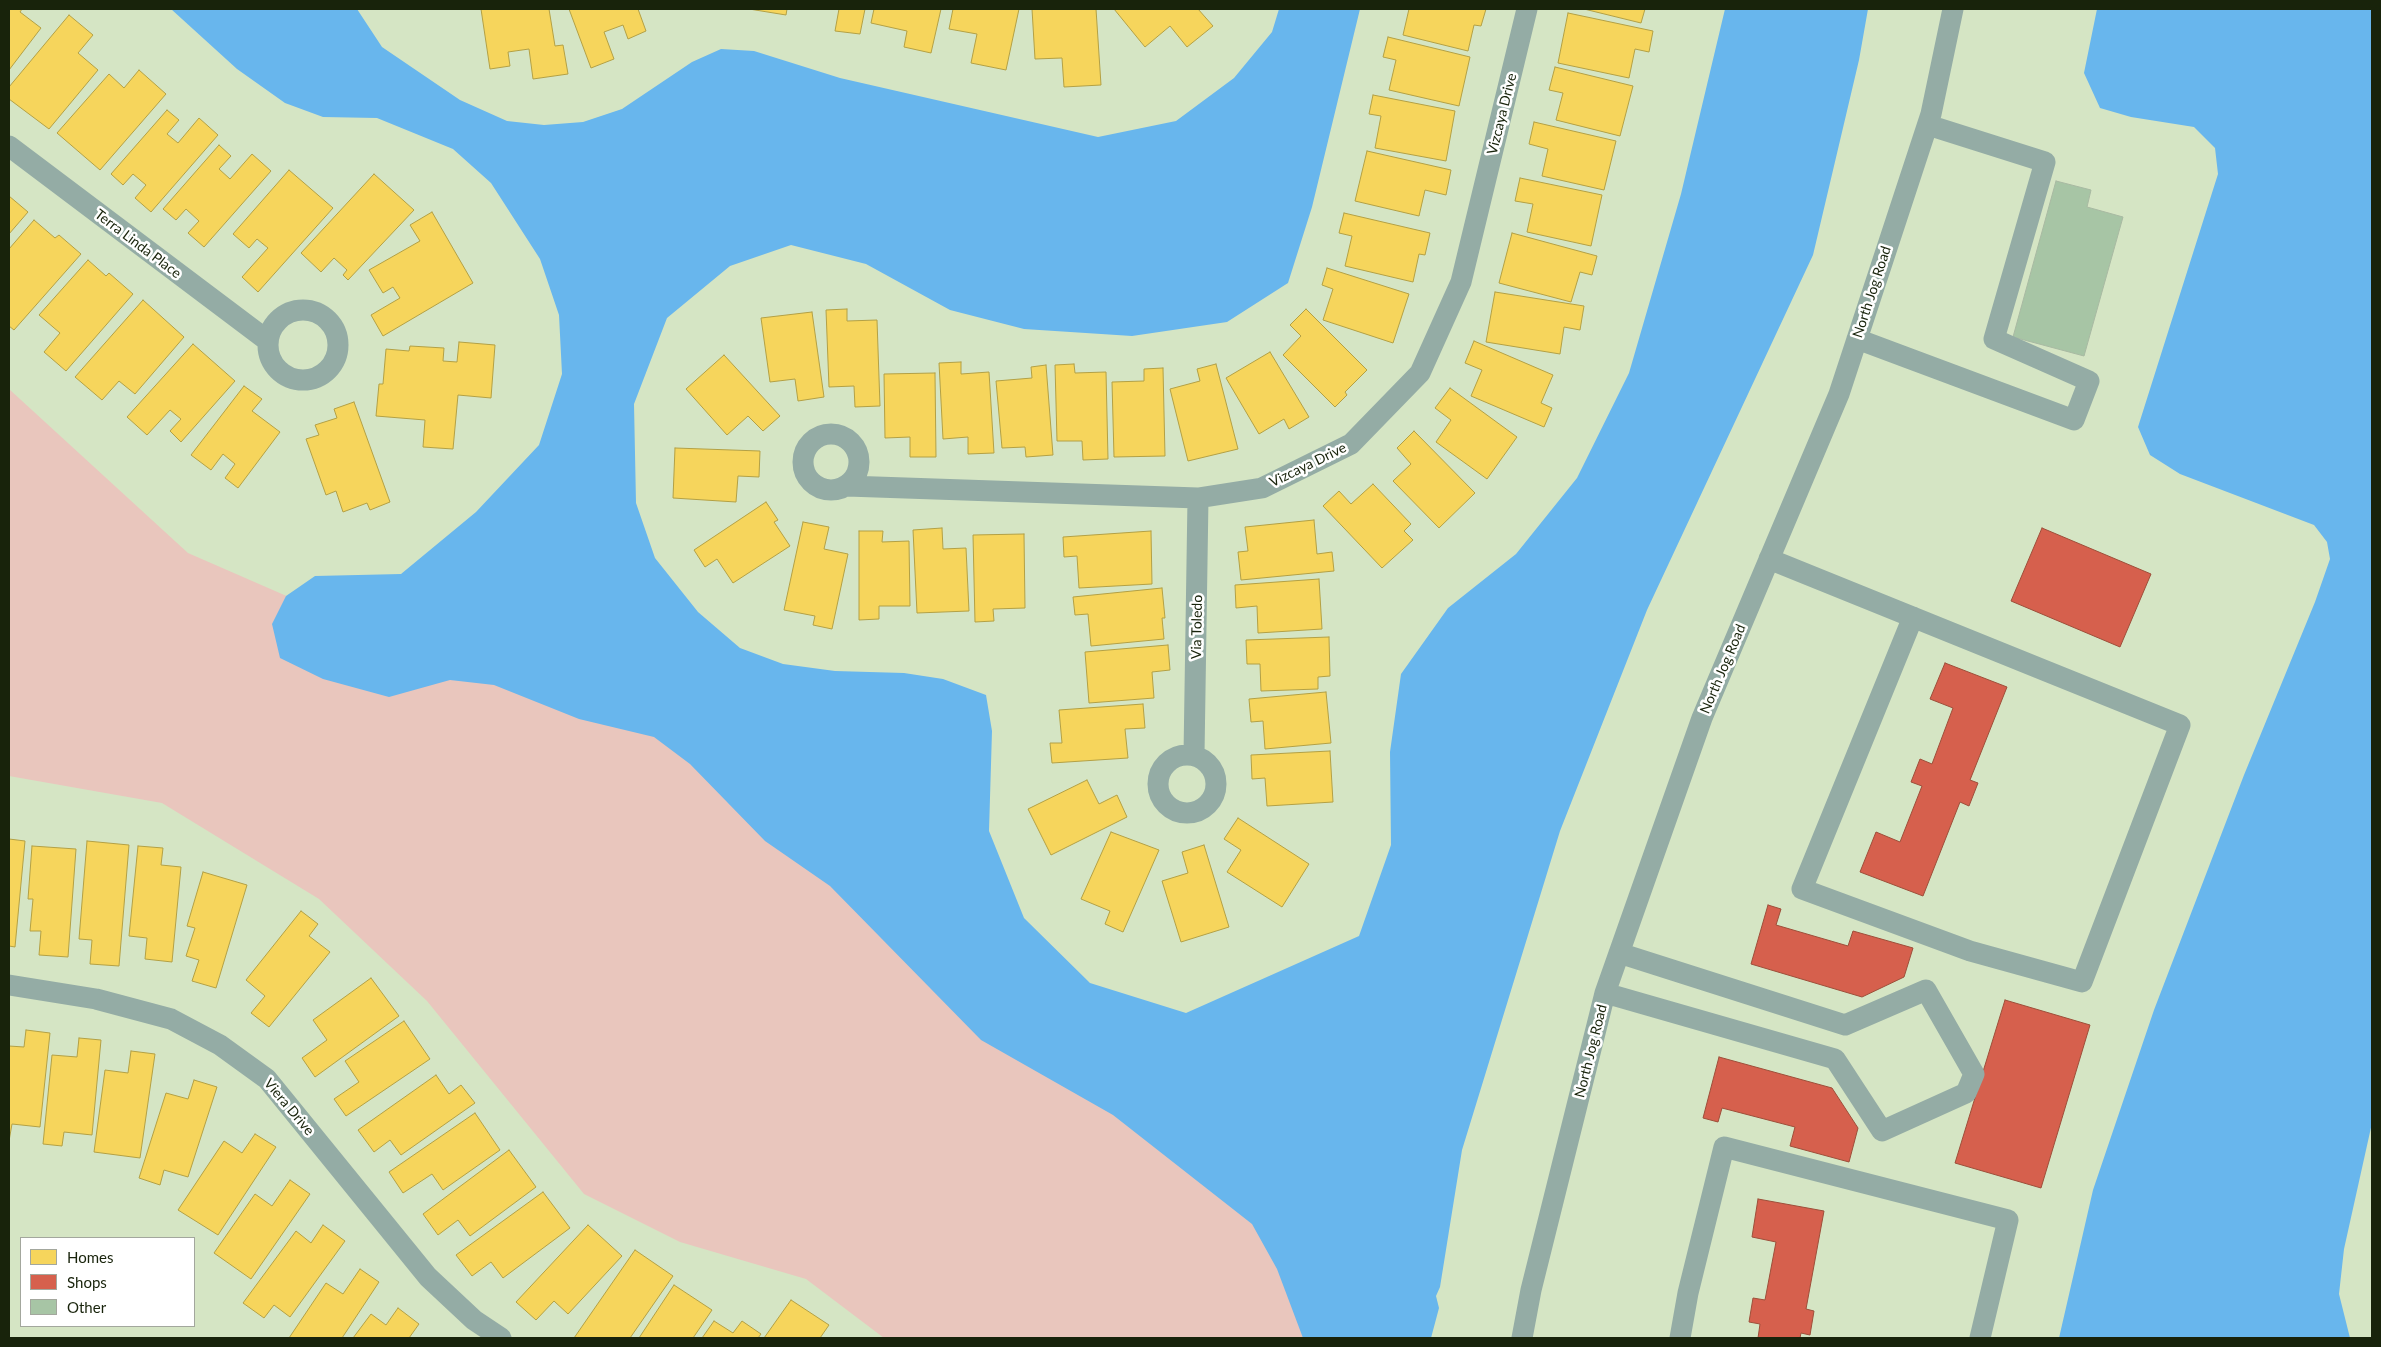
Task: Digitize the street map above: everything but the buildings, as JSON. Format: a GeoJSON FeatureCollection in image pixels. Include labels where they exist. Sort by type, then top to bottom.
{"type":"FeatureCollection","features":[{"type":"Feature","properties":{"kind":"street","name":"Vizcaya Drive"},"geometry":{"type":"LineString","coordinates":[[847,486],[1198,498],[1262,488],[1351,444],[1420,373],[1461,282],[1527,9]]}},
{"type":"Feature","properties":{"kind":"street","name":"North Jog Road"},"geometry":{"type":"LineString","coordinates":[[1522,1338],[1531,1290],[1605,993],[1702,718],[1839,394],[1928,125],[1953,9]]}},
{"type":"Feature","properties":{"kind":"street"},"geometry":{"type":"LineString","coordinates":[[1857,339],[2074,420],[2089,381],[1994,339],[2045,162],[1928,125]]}},
{"type":"Feature","properties":{"kind":"street","name":"Terra Linda Place"},"geometry":{"type":"LineString","coordinates":[[9,146],[268,341]]}},
{"type":"Feature","properties":{"kind":"street","name":"Via Toledo"},"geometry":{"type":"LineString","coordinates":[[1194,755],[1198,498]]}},
{"type":"Feature","properties":{"kind":"street"},"geometry":{"type":"LineString","coordinates":[[1769,559],[1914,617],[2180,725],[2082,982],[1970,952],[1802,889],[1914,617]]}},
{"type":"Feature","properties":{"kind":"street"},"geometry":{"type":"LineString","coordinates":[[1605,993],[1835,1059],[1882,1131],[1966,1093],[1974,1074],[1926,990],[1845,1025],[1619,953]]}},
{"type":"Feature","properties":{"kind":"street","name":"Viera Drive"},"geometry":{"type":"LineString","coordinates":[[9,985],[96,999],[171,1019],[228,1051],[267,1079],[428,1277],[474,1320],[500,1338]]}},
{"type":"Feature","properties":{"kind":"street"},"geometry":{"type":"LineString","coordinates":[[1835,1059],[1845,1025]]}},
{"type":"Feature","properties":{"kind":"street"},"geometry":{"type":"LineString","coordinates":[[1680,1338],[1688,1293],[1724,1147],[2008,1220],[1980,1338]]}},
{"type":"Feature","properties":{"kind":"shaded area"},"geometry":{"type":"Polygon","coordinates":[[[9,389],[188,553],[337,618],[534,645],[1281,1205],[1329,1338],[884,1338],[806,1279],[680,1242],[584,1194],[427,1001],[319,899],[162,803],[9,776],[9,389]]]}},
{"type":"Feature","properties":{"kind":"water"},"geometry":{"type":"Polygon","coordinates":[[[171,9],[357,9],[382,47],[460,100],[507,121],[544,125],[583,122],[622,109],[692,62],[721,49],[754,51],[840,78],[1098,137],[1176,121],[1234,78],[1272,32],[1279,9],[1360,9],[1312,207],[1288,283],[1227,322],[1132,336],[1024,329],[950,310],[866,264],[791,245],[730,266],[667,318],[634,404],[636,503],[655,558],[698,612],[740,648],[783,664],[835,671],[904,673],[943,679],[986,695],[992,731],[989,831],[1024,918],[1090,983],[1186,1013],[1359,936],[1391,845],[1390,752],[1401,674],[1448,608],[1516,554],[1577,478],[1629,373],[1681,194],[1725,9],[1868,9],[1859,60],[1813,255],[1647,610],[1560,831],[1462,1150],[1440,1287],[1436,1296],[1439,1308],[1431,1338],[1303,1338],[1277,1269],[1252,1224],[1113,1115],[981,1040],[830,886],[765,841],[690,764],[654,737],[579,719],[494,685],[450,680],[389,697],[323,679],[280,658],[272,624],[286,596],[315,576],[401,574],[476,512],[539,445],[562,374],[559,315],[540,259],[491,183],[453,149],[377,118],[323,117],[285,103],[237,69],[171,9]]]}},
{"type":"Feature","properties":{"kind":"water"},"geometry":{"type":"Polygon","coordinates":[[[2097,9],[2372,9],[2372,1123],[2344,1249],[2339,1294],[2350,1338],[2059,1338],[2093,1190],[2154,1010],[2244,775],[2315,602],[2330,559],[2327,542],[2314,525],[2180,474],[2150,455],[2138,427],[2218,174],[2215,148],[2194,127],[2131,117],[2100,108],[2084,73],[2097,9]]]}}]}
